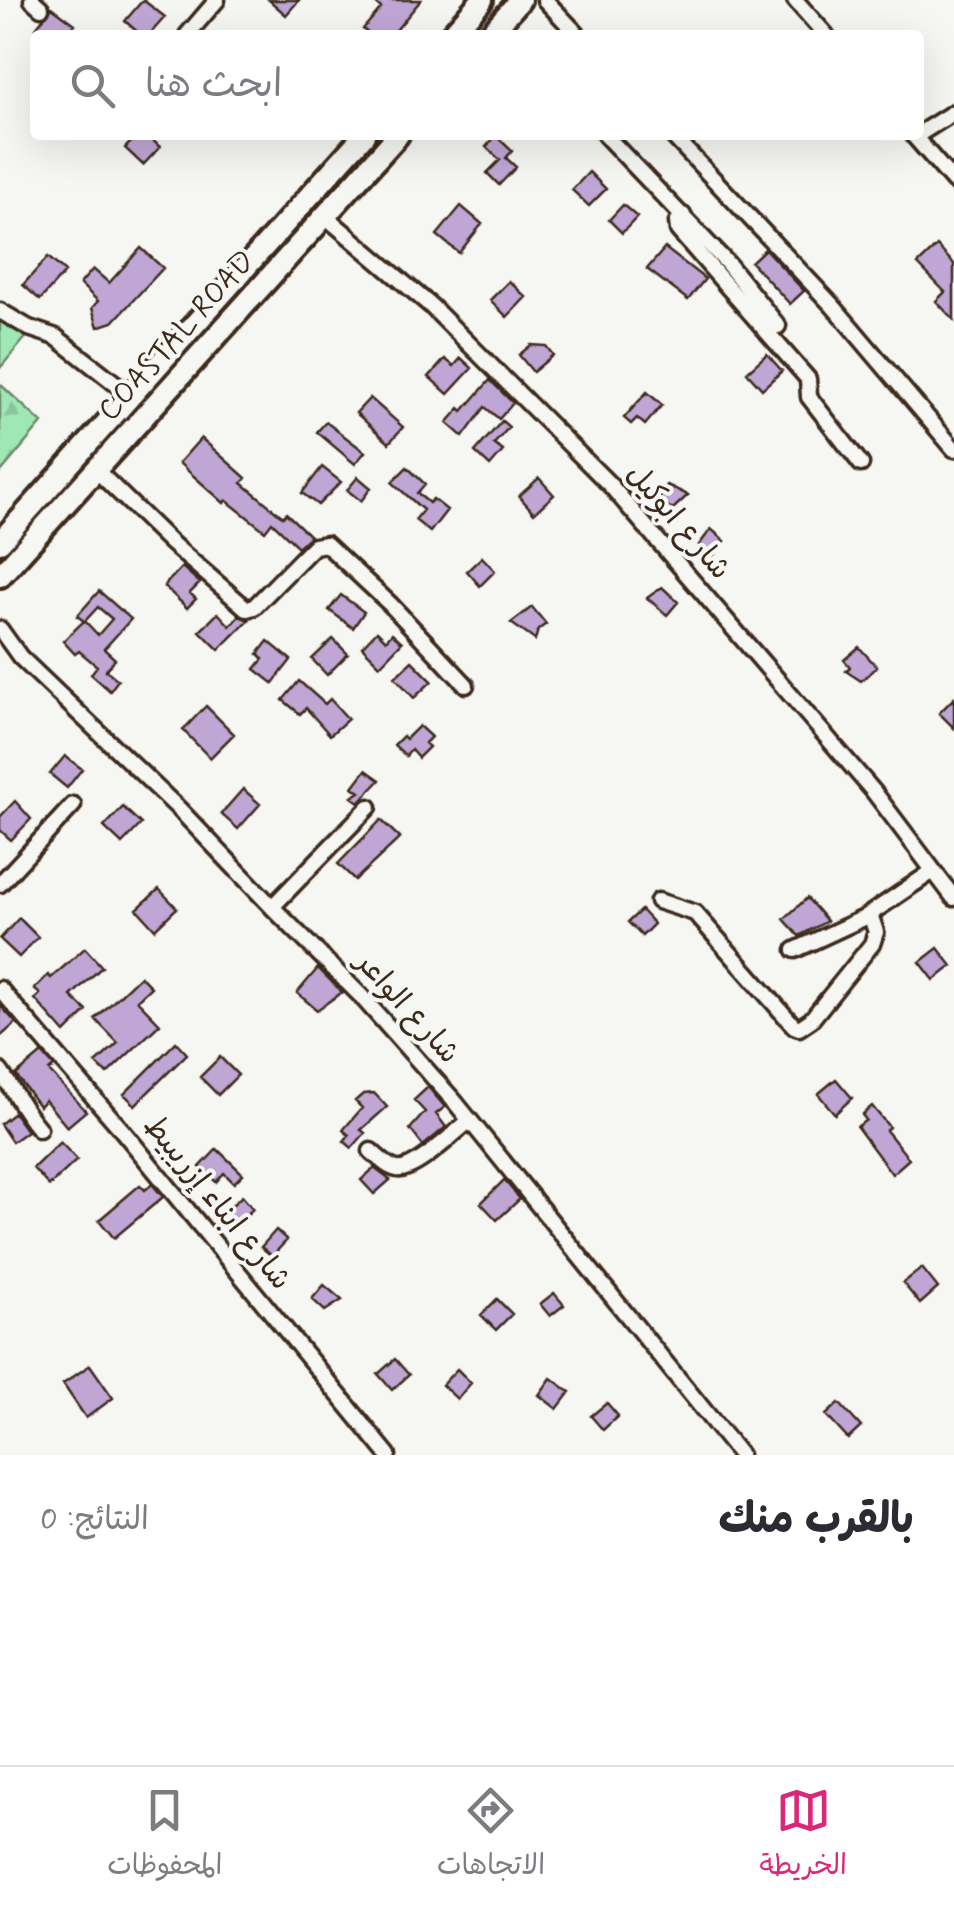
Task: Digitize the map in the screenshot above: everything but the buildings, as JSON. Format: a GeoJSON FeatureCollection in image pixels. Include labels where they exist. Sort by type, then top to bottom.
{"type":"FeatureCollection","features":[{"type":"Feature","properties":{"kind":"highway"},"geometry":{"type":"LineString","coordinates":[[498,30],[520,0]]}},
{"type":"Feature","properties":{"kind":"highway"},"geometry":{"type":"LineString","coordinates":[[455,30],[477,2]]}},
{"type":"Feature","properties":{"kind":"highway","name":"COASTAL ROAD"},"geometry":{"type":"LineString","coordinates":[[0,542],[360,140]]}},
{"type":"Feature","properties":{"kind":"highway","name":"COASTAL ROAD"},"geometry":{"type":"LineString","coordinates":[[0,576],[393,140]]}},
{"type":"Feature","properties":{"kind":"street"},"geometry":{"type":"LineString","coordinates":[[192,30],[217,0]]}},
{"type":"Feature","properties":{"kind":"street"},"geometry":{"type":"LineString","coordinates":[[545,0],[573,30]]}},
{"type":"Feature","properties":{"kind":"street"},"geometry":{"type":"LineString","coordinates":[[795,0],[822,30]]}},
{"type":"Feature","properties":{"kind":"street"},"geometry":{"type":"LineString","coordinates":[[477,2],[495,30]]}},
{"type":"Feature","properties":{"kind":"street"},"geometry":{"type":"LineString","coordinates":[[924,130],[954,112]]}},
{"type":"Feature","properties":{"kind":"street"},"geometry":{"type":"LineString","coordinates":[[610,140],[682,215],[778,326]]}},
{"type":"Feature","properties":{"kind":"street"},"geometry":{"type":"LineString","coordinates":[[677,140],[833,306],[954,449]]}},
{"type":"Feature","properties":{"kind":"street"},"geometry":{"type":"LineString","coordinates":[[920,140],[954,182]]}},
{"type":"Feature","properties":{"kind":"street"},"geometry":{"type":"LineString","coordinates":[[682,215],[677,222],[678,230],[808,379],[809,397],[861,464]]}},
{"type":"Feature","properties":{"kind":"street","name":"شارع ابوكيل"},"geometry":{"type":"LineString","coordinates":[[324,216],[431,306],[610,486],[874,792],[954,898]]}},
{"type":"Feature","properties":{"kind":"street"},"geometry":{"type":"LineString","coordinates":[[0,310],[30,328],[56,337],[130,395]]}},
{"type":"Feature","properties":{"kind":"street"},"geometry":{"type":"LineString","coordinates":[[96,470],[247,609],[254,607],[314,546],[326,544],[402,616],[466,685]]}},
{"type":"Feature","properties":{"kind":"street","name":"شارع الواعر"},"geometry":{"type":"LineString","coordinates":[[0,630],[20,656],[180,808],[272,908],[362,996],[469,1121],[740,1455]]}},
{"type":"Feature","properties":{"kind":"street"},"geometry":{"type":"LineString","coordinates":[[0,884],[73,805]]}},
{"type":"Feature","properties":{"kind":"street"},"geometry":{"type":"LineString","coordinates":[[272,908],[369,807]]}},
{"type":"Feature","properties":{"kind":"street"},"geometry":{"type":"LineString","coordinates":[[796,950],[870,914],[933,871]]}},
{"type":"Feature","properties":{"kind":"street"},"geometry":{"type":"LineString","coordinates":[[658,901],[695,913],[799,1028],[811,1020],[872,944],[876,932],[870,914]]}},
{"type":"Feature","properties":{"kind":"street","name":"شارع ابناء إزريبيط"},"geometry":{"type":"LineString","coordinates":[[0,989],[121,1129],[388,1455]]}},
{"type":"Feature","properties":{"kind":"street"},"geometry":{"type":"LineString","coordinates":[[0,1071],[19,1097],[24,1113],[39,1129]]}},
{"type":"Feature","properties":{"kind":"street"},"geometry":{"type":"LineString","coordinates":[[370,1151],[390,1167],[403,1170],[469,1121]]}},
{"type":"Feature","properties":{"kind":"green space"},"geometry":{"type":"Polygon","coordinates":[[[0,320],[27,336],[0,368],[0,320]]]}},
{"type":"Feature","properties":{"kind":"green space"},"geometry":{"type":"Polygon","coordinates":[[[0,384],[42,423],[0,473],[0,384]]]}}]}
